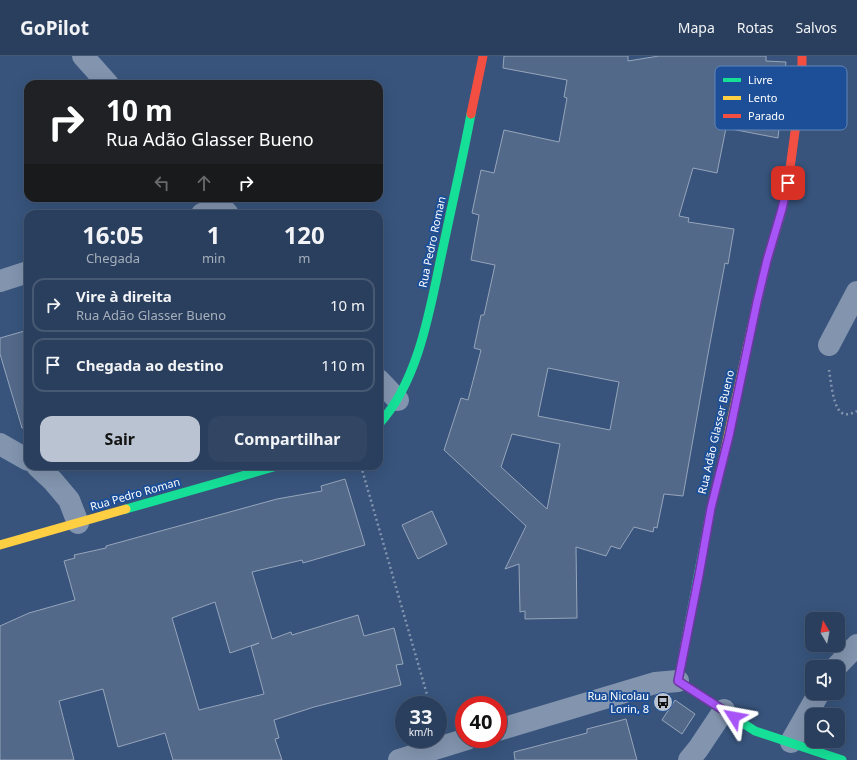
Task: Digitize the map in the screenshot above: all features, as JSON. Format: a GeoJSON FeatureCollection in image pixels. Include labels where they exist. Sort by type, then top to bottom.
{"type":"FeatureCollection","features":[{"type":"Feature","properties":{"kind":"street"},"geometry":{"type":"LineString","coordinates":[[83,56],[104,80]]}},
{"type":"Feature","properties":{"kind":"street","name":"Rua Pedro Roman"},"geometry":{"type":"LineString","coordinates":[[383,420],[398,400],[407,384],[427,321],[466,145],[483,56]]}},
{"type":"Feature","properties":{"kind":"street","name":"Rua Adão Glasser Bueno"},"geometry":{"type":"LineString","coordinates":[[678,681],[711,508],[729,436],[757,302],[787,189],[795,130]]}},
{"type":"Feature","properties":{"kind":"street"},"geometry":{"type":"LineString","coordinates":[[0,281],[24,273]]}},
{"type":"Feature","properties":{"kind":"street"},"geometry":{"type":"LineString","coordinates":[[829,346],[857,292]]}},
{"type":"Feature","properties":{"kind":"street"},"geometry":{"type":"LineString","coordinates":[[383,384],[398,400]]}},
{"type":"Feature","properties":{"kind":"street"},"geometry":{"type":"LineString","coordinates":[[0,444],[24,458]]}},
{"type":"Feature","properties":{"kind":"street"},"geometry":{"type":"LineString","coordinates":[[42,470],[54,481],[69,500],[78,523]]}},
{"type":"Feature","properties":{"kind":"street","name":"Rua Pedro Roman"},"geometry":{"type":"LineString","coordinates":[[0,545],[263,470]]}},
{"type":"Feature","properties":{"kind":"street"},"geometry":{"type":"LineString","coordinates":[[843,660],[857,645]]}},
{"type":"Feature","properties":{"kind":"street"},"geometry":{"type":"LineString","coordinates":[[507,727],[655,683],[678,681],[756,731],[842,760]]}},
{"type":"Feature","properties":{"kind":"street"},"geometry":{"type":"LineString","coordinates":[[791,742],[815,700]]}},
{"type":"Feature","properties":{"kind":"street"},"geometry":{"type":"LineString","coordinates":[[689,760],[724,710]]}},
{"type":"Feature","properties":{"kind":"street"},"geometry":{"type":"LineString","coordinates":[[399,760],[455,743]]}},
{"type":"Feature","properties":{"kind":"path"},"geometry":{"type":"LineString","coordinates":[[829,346],[830,371],[836,406],[843,414],[847,415],[857,411]]}},
{"type":"Feature","properties":{"kind":"path"},"geometry":{"type":"LineString","coordinates":[[362,470],[427,696]]}},
{"type":"Feature","properties":{"kind":"building"},"geometry":{"type":"Polygon","coordinates":[[[504,56],[628,56],[628,61],[659,56],[766,56],[766,61],[786,62],[786,66],[715,66],[715,130],[726,130],[717,173],[693,168],[679,216],[689,218],[688,222],[734,229],[728,264],[725,263],[683,496],[664,494],[657,528],[654,527],[653,532],[634,527],[620,549],[611,546],[606,556],[576,547],[577,618],[525,619],[525,611],[520,612],[519,564],[505,569],[526,526],[444,450],[461,398],[468,400],[481,350],[474,348],[481,315],[484,315],[495,265],[471,260],[479,215],[472,213],[481,170],[494,173],[504,130],[559,142],[567,98],[564,97],[567,80],[503,68],[504,56]],[[548,368],[538,416],[610,430],[619,382],[548,368]],[[512,434],[501,467],[547,509],[560,444],[512,434]]]}},
{"type":"Feature","properties":{"kind":"building"},"geometry":{"type":"Polygon","coordinates":[[[736,130],[779,130],[778,138],[736,130]]]}},
{"type":"Feature","properties":{"kind":"building"},"geometry":{"type":"Polygon","coordinates":[[[24,331],[24,428],[22,428],[0,354],[0,338],[24,331]]]}},
{"type":"Feature","properties":{"kind":"building"},"geometry":{"type":"Polygon","coordinates":[[[345,479],[365,545],[303,563],[302,560],[252,572],[272,639],[291,632],[292,635],[358,615],[364,636],[394,628],[403,664],[396,665],[401,685],[314,707],[274,720],[279,738],[275,739],[282,760],[173,760],[165,733],[118,747],[103,689],[59,701],[74,760],[0,760],[0,626],[29,613],[75,600],[64,561],[75,558],[74,555],[106,548],[106,546],[277,499],[322,491],[321,486],[345,479]],[[215,602],[172,618],[199,710],[264,694],[251,646],[259,643],[230,653],[215,602]]]}},
{"type":"Feature","properties":{"kind":"building"},"geometry":{"type":"Polygon","coordinates":[[[432,511],[447,544],[418,559],[402,525],[432,511]]]}},
{"type":"Feature","properties":{"kind":"building"},"geometry":{"type":"Polygon","coordinates":[[[675,700],[695,714],[682,734],[662,720],[675,700]]]}},
{"type":"Feature","properties":{"kind":"building"},"geometry":{"type":"Polygon","coordinates":[[[626,719],[637,760],[515,760],[514,752],[587,733],[587,729],[626,719]]]}},
{"type":"Feature","properties":{"kind":"traffic: fast"},"geometry":{"type":"LineString","coordinates":[[383,419],[405,385],[415,362],[429,314],[471,114]]}},
{"type":"Feature","properties":{"kind":"traffic: fast"},"geometry":{"type":"LineString","coordinates":[[723,460],[711,508],[678,681],[755,731],[842,760]]}},
{"type":"Feature","properties":{"kind":"traffic: fast"},"geometry":{"type":"LineString","coordinates":[[126,509],[263,470]]}},
{"type":"Feature","properties":{"kind":"traffic: slow"},"geometry":{"type":"LineString","coordinates":[[723,460],[757,302],[767,260],[781,213]]}},
{"type":"Feature","properties":{"kind":"traffic: slow"},"geometry":{"type":"LineString","coordinates":[[0,545],[126,509]]}},
{"type":"Feature","properties":{"kind":"traffic: jam"},"geometry":{"type":"LineString","coordinates":[[471,114],[483,56]]}},
{"type":"Feature","properties":{"kind":"traffic: jam"},"geometry":{"type":"LineString","coordinates":[[802,56],[802,66]]}},
{"type":"Feature","properties":{"kind":"traffic: jam"},"geometry":{"type":"LineString","coordinates":[[781,213],[788,183],[795,130]]}},
{"type":"Feature","properties":{"kind":"place","name":"Rua Nicolau Lorin, 8"},"geometry":{"type":"Point","coordinates":[663,702]}},
{"type":"Feature","properties":{"kind":"route"},"geometry":{"type":"LineString","coordinates":[[734,717],[678,681],[711,508],[729,436],[746,349],[767,260],[776,232],[788,183]]}}]}
